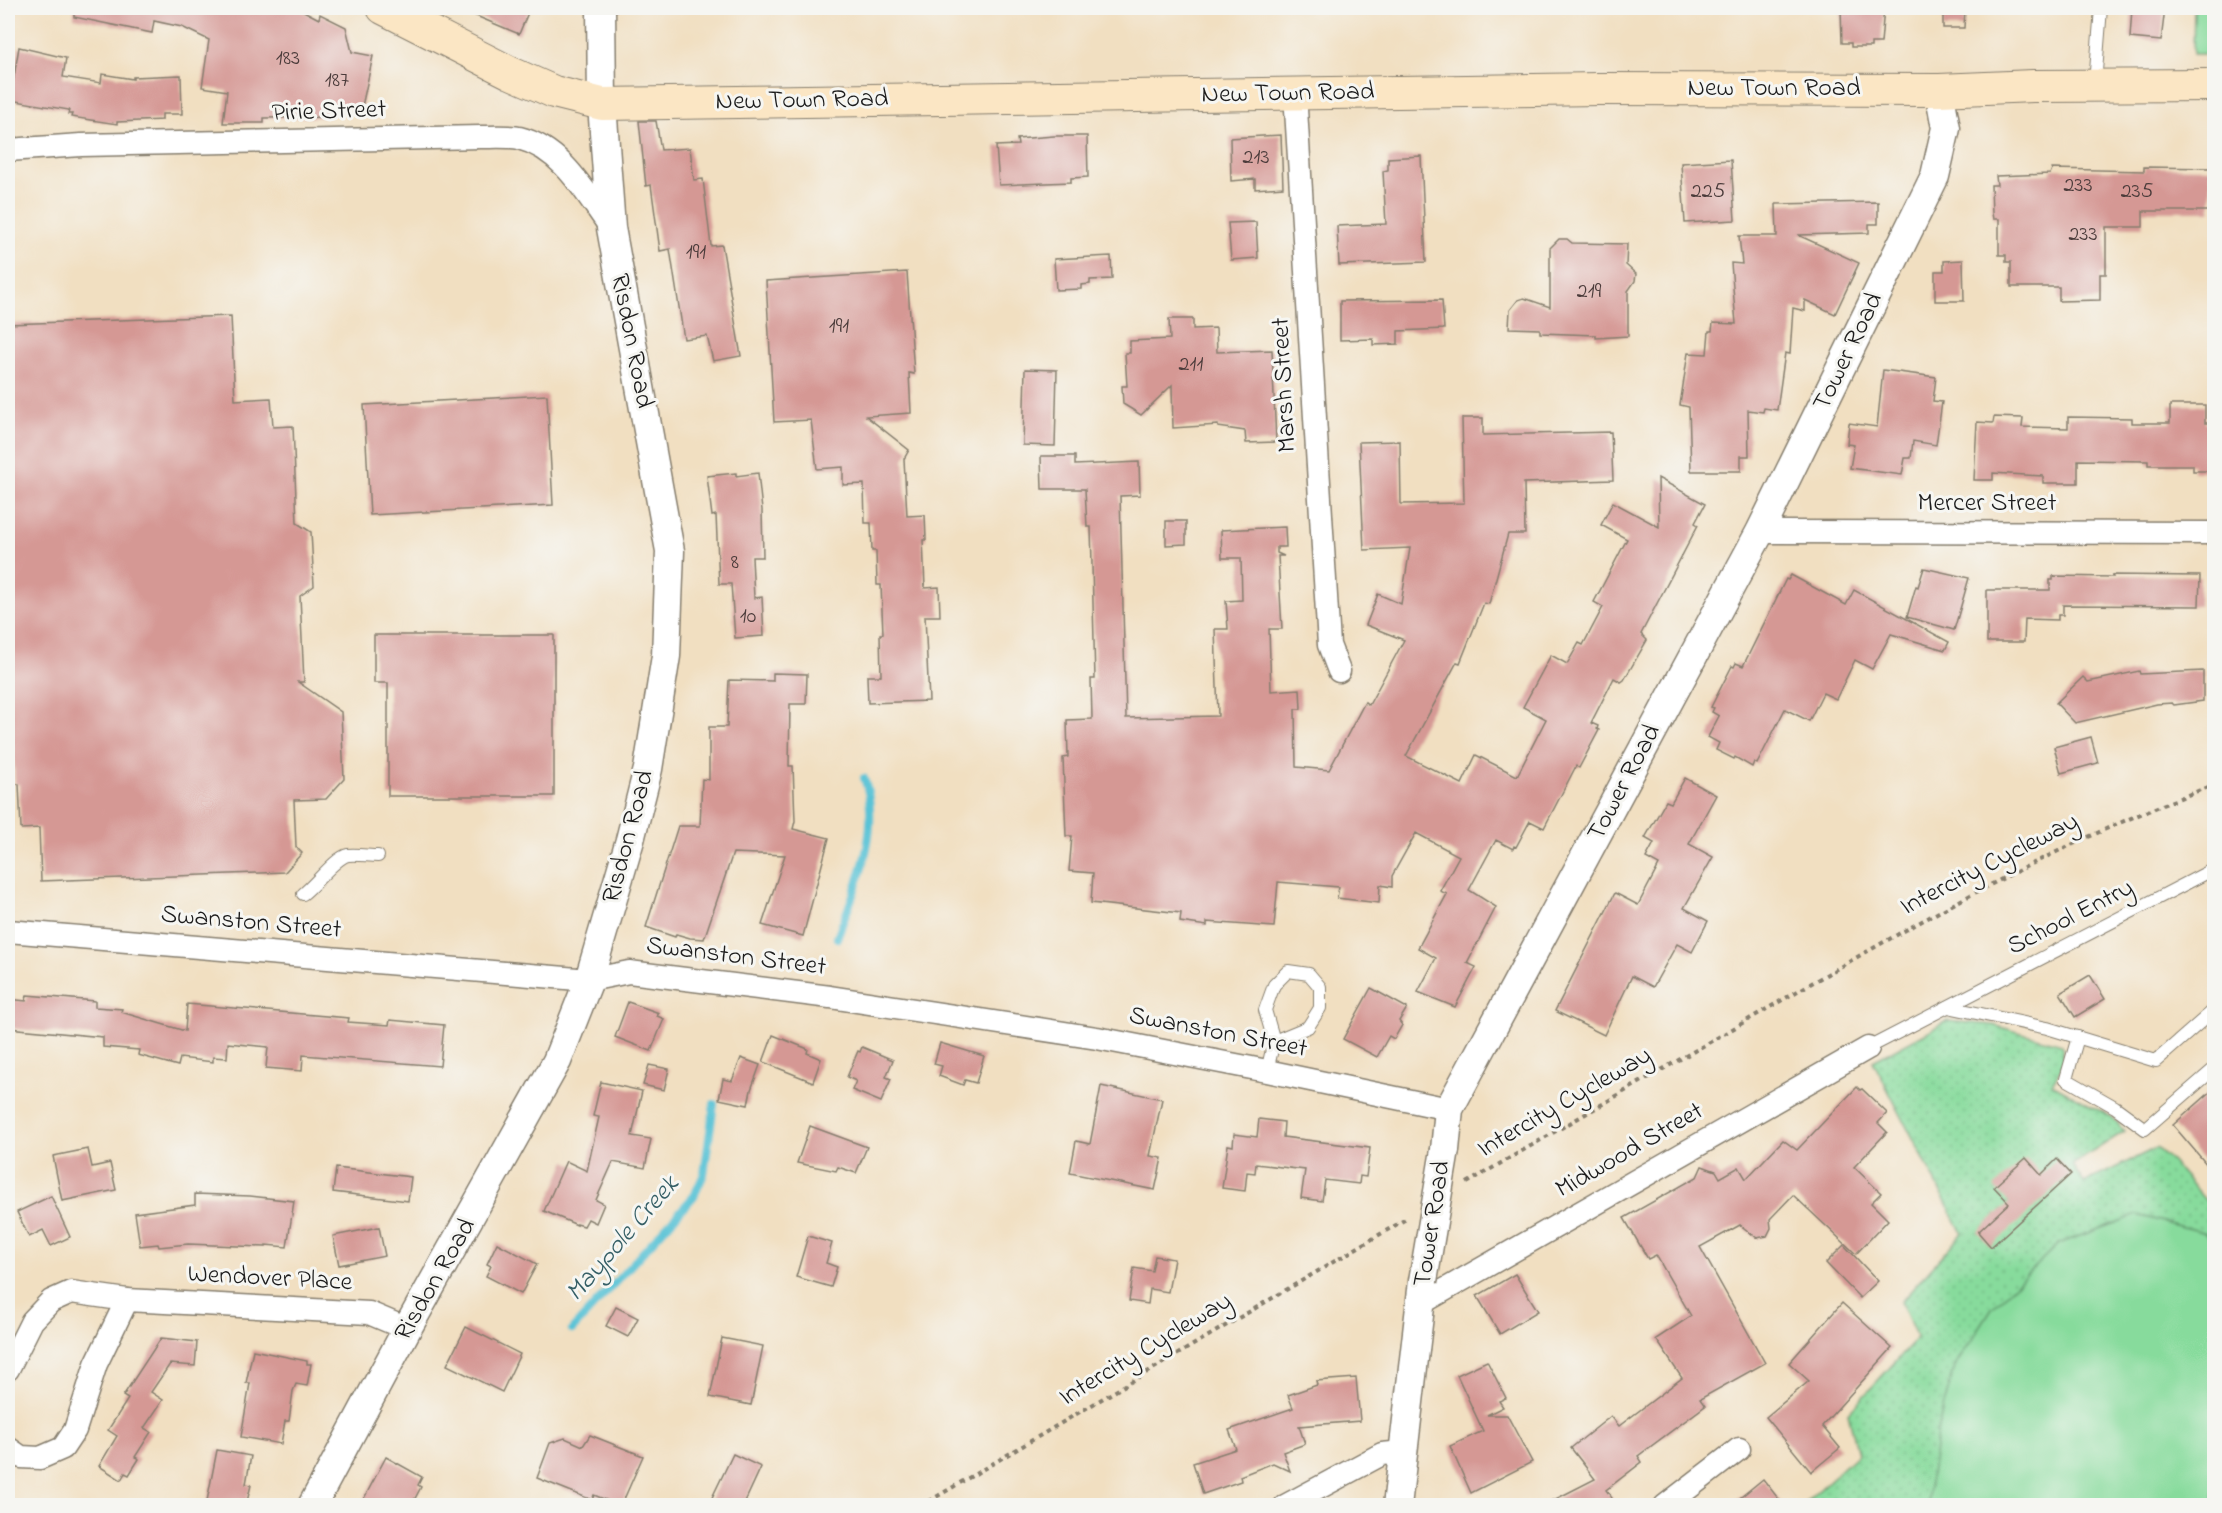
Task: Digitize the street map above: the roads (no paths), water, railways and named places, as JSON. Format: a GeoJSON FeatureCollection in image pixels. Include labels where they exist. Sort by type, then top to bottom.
{"type":"FeatureCollection","features":[{"type":"Feature","properties":{"kind":"main road","name":"New Town Road"},"geometry":{"type":"LineString","coordinates":[[383,8],[511,73],[554,92],[602,104],[1684,88],[1939,90],[2033,86],[2214,85]]}},
{"type":"Feature","properties":{"kind":"street","name":"Risdon Road"},"geometry":{"type":"LineString","coordinates":[[312,1506],[407,1329],[558,1061],[589,980],[648,769],[666,656],[670,551],[611,228],[602,104],[601,8]]}},
{"type":"Feature","properties":{"kind":"street","name":"Tower Road"},"geometry":{"type":"LineString","coordinates":[[1397,1506],[1422,1292],[1445,1150],[1449,1109],[1760,532],[1935,176],[1946,128],[1939,90]]}},
{"type":"Feature","properties":{"kind":"street","name":"Marsh Street"},"geometry":{"type":"LineString","coordinates":[[1295,93],[1329,645],[1339,671]]}},
{"type":"Feature","properties":{"kind":"street","name":"Pirie Street"},"geometry":{"type":"LineString","coordinates":[[8,150],[81,146],[516,138],[534,143],[555,156],[573,176],[611,228]]}},
{"type":"Feature","properties":{"kind":"street","name":"Mercer Street"},"geometry":{"type":"LineString","coordinates":[[1760,532],[2214,533]]}},
{"type":"Feature","properties":{"kind":"street","name":"Swanston Street"},"geometry":{"type":"LineString","coordinates":[[8,931],[589,980],[629,972],[830,997],[1096,1038],[1449,1109]]}},
{"type":"Feature","properties":{"kind":"street","name":"Midwood Street"},"geometry":{"type":"LineString","coordinates":[[1422,1292],[1868,1048]]}},
{"type":"Feature","properties":{"kind":"street","name":"Wendover Place"},"geometry":{"type":"LineString","coordinates":[[8,1369],[32,1321],[51,1301],[71,1292],[127,1300],[369,1313],[407,1329]]}},
{"type":"Feature","properties":{"kind":"street"},"geometry":{"type":"LineString","coordinates":[[8,1448],[21,1457],[40,1458],[63,1448],[75,1430],[96,1364],[127,1300]]}},
{"type":"Feature","properties":{"kind":"street"},"geometry":{"type":"LineString","coordinates":[[1665,1506],[1739,1449]]}},
{"type":"Feature","properties":{"kind":"street"},"geometry":{"type":"LineString","coordinates":[[1286,1506],[1383,1454],[1403,1452]]}},
{"type":"Feature","properties":{"kind":"lane"},"geometry":{"type":"LineString","coordinates":[[2095,86],[2101,8]]}},
{"type":"Feature","properties":{"kind":"lane"},"geometry":{"type":"LineString","coordinates":[[303,894],[317,883],[332,865],[347,855],[378,856]]}},
{"type":"Feature","properties":{"kind":"lane","name":"School Entry"},"geometry":{"type":"LineString","coordinates":[[1868,1048],[2214,869]]}},
{"type":"Feature","properties":{"kind":"lane"},"geometry":{"type":"LineString","coordinates":[[1267,1071],[1274,1041],[1265,1010],[1274,985],[1288,971],[1309,974],[1320,987],[1320,1008],[1308,1027],[1274,1041]]}},
{"type":"Feature","properties":{"kind":"lane"},"geometry":{"type":"LineString","coordinates":[[1947,1006],[2047,1028],[2156,1061],[2214,1010]]}},
{"type":"Feature","properties":{"kind":"lane"},"geometry":{"type":"LineString","coordinates":[[2078,1037],[2066,1079],[2115,1107],[2145,1129],[2214,1069]]}},
{"type":"Feature","properties":{"kind":"waterway","name":"Maypole Creek"},"geometry":{"type":"LineString","coordinates":[[837,938],[858,880],[869,839],[869,798],[864,778]]}},
{"type":"Feature","properties":{"kind":"waterway","name":"Maypole Creek"},"geometry":{"type":"LineString","coordinates":[[572,1330],[694,1196],[704,1174],[714,1104]]}}]}
